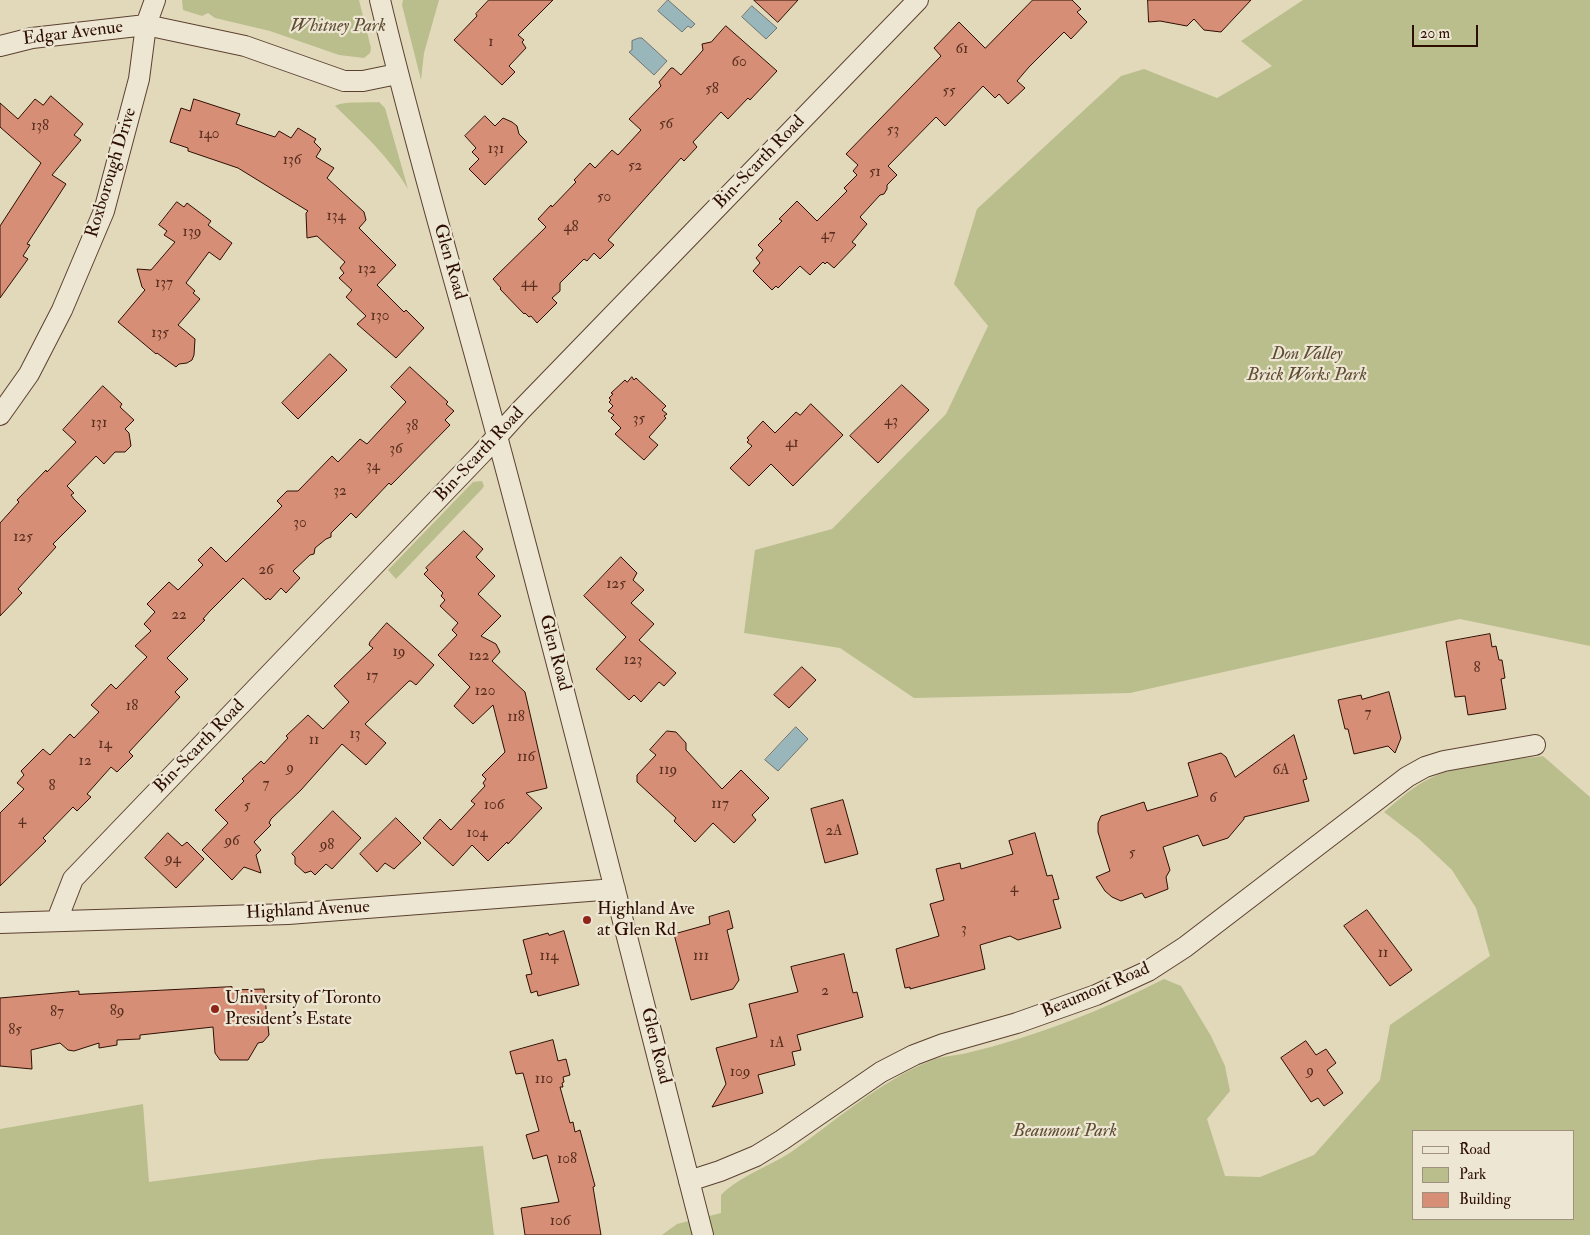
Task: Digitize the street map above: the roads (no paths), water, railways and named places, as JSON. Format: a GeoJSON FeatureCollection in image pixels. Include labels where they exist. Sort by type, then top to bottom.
{"type":"FeatureCollection","features":[{"type":"Feature","properties":{"kind":"street","name":"Roxborough Drive"},"geometry":{"type":"LineString","coordinates":[[0,415],[29,374],[62,310],[104,211],[140,79],[146,25],[155,0]]}},
{"type":"Feature","properties":{"kind":"street","name":"Glen Road"},"geometry":{"type":"LineString","coordinates":[[380,0],[397,74],[498,436],[616,889],[701,1227]]}},
{"type":"Feature","properties":{"kind":"street","name":"Bin-Scarth Road"},"geometry":{"type":"LineString","coordinates":[[57,920],[73,880],[521,410],[918,0]]}},
{"type":"Feature","properties":{"kind":"street","name":"Edgar Avenue"},"geometry":{"type":"LineString","coordinates":[[0,46],[32,38],[146,25]]}},
{"type":"Feature","properties":{"kind":"street"},"geometry":{"type":"LineString","coordinates":[[146,25],[245,46],[344,81],[363,81],[397,74]]}},
{"type":"Feature","properties":{"kind":"street","name":"Beaumont Road"},"geometry":{"type":"LineString","coordinates":[[689,1181],[720,1172],[756,1156],[881,1072],[914,1055],[942,1044],[1017,1023],[1067,1006],[1108,990],[1148,971],[1185,947],[1407,777],[1425,766],[1534,745]]}},
{"type":"Feature","properties":{"kind":"street","name":"Highland Avenue"},"geometry":{"type":"LineString","coordinates":[[0,923],[288,914],[616,889]]}},
{"type":"Feature","properties":{"kind":"water"},"geometry":{"type":"Polygon","coordinates":[[[668,0],[695,24],[691,28],[688,26],[682,32],[658,11],[668,0]]]}},
{"type":"Feature","properties":{"kind":"water"},"geometry":{"type":"Polygon","coordinates":[[[752,6],[777,28],[766,39],[742,17],[752,6]]]}},
{"type":"Feature","properties":{"kind":"water"},"geometry":{"type":"Polygon","coordinates":[[[642,38],[667,61],[654,75],[629,52],[632,50],[632,41],[642,38]]]}},
{"type":"Feature","properties":{"kind":"water"},"geometry":{"type":"Polygon","coordinates":[[[796,727],[808,739],[778,771],[765,760],[796,727]]]}},
{"type":"Feature","properties":{"kind":"place","name":"Highland Ave at Glen Rd"},"geometry":{"type":"Point","coordinates":[587,920]}},
{"type":"Feature","properties":{"kind":"place","name":"University of Toronto President's Estate"},"geometry":{"type":"Point","coordinates":[215,1009]}},
{"type":"Feature","properties":{"kind":"park label","name":"Whitney Park"},"geometry":{"type":"Point","coordinates":[338,27]}},
{"type":"Feature","properties":{"kind":"park label","name":"Don Valley Brick Works Park"},"geometry":{"type":"Point","coordinates":[1307,365]}},
{"type":"Feature","properties":{"kind":"park label","name":"Beaumont Park"},"geometry":{"type":"Point","coordinates":[1065,1132]}}]}
